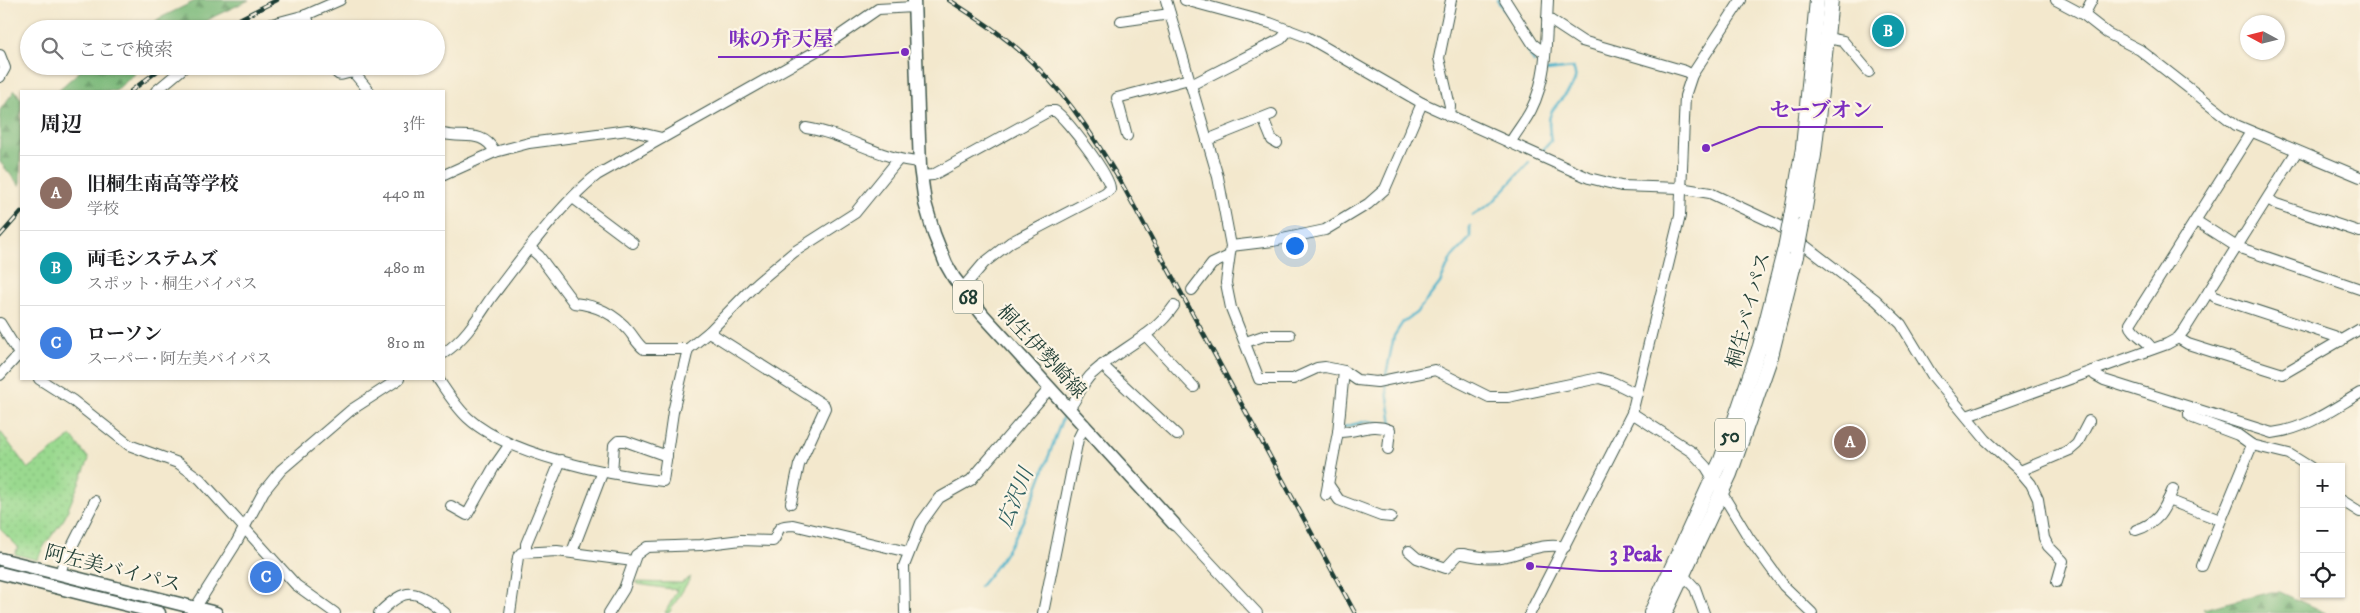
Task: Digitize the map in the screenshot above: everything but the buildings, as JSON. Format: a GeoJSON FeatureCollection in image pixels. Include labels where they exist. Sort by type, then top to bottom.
{"type":"FeatureCollection","features":[{"type":"Feature","properties":{"kind":"highway","name":"桐生バイパス"},"geometry":{"type":"LineString","coordinates":[[1797,221],[1817,0]]}},
{"type":"Feature","properties":{"kind":"highway","name":"桐生バイパス"},"geometry":{"type":"LineString","coordinates":[[1666,613],[1721,493],[1771,356],[1797,221],[1814,155],[1830,0]]}},
{"type":"Feature","properties":{"kind":"highway","name":"桐生バイパス"},"geometry":{"type":"LineString","coordinates":[[1651,613],[1714,478],[1746,391],[1772,302],[1791,252]]}},
{"type":"Feature","properties":{"kind":"main road","name":"桐生伊勢崎線"},"geometry":{"type":"LineString","coordinates":[[914,3],[921,176],[934,234],[946,264],[962,289],[984,315],[1174,524]]}},
{"type":"Feature","properties":{"kind":"main road","name":"阿左美バイパス"},"geometry":{"type":"LineString","coordinates":[[0,559],[194,610],[216,613]]}},
{"type":"Feature","properties":{"kind":"main road","name":"阿左美バイパス"},"geometry":{"type":"LineString","coordinates":[[0,573],[160,613]]}},
{"type":"Feature","properties":{"kind":"street"},"geometry":{"type":"LineString","coordinates":[[289,20],[306,16],[340,0]]}},
{"type":"Feature","properties":{"kind":"street"},"geometry":{"type":"LineString","coordinates":[[1166,0],[1218,177],[1230,251],[1228,293],[1231,308],[1259,379],[1293,378],[1318,368],[1334,368],[1344,371],[1357,380],[1377,382],[1435,370],[1489,397],[1508,397],[1599,378],[1613,382],[1638,394]]}},
{"type":"Feature","properties":{"kind":"street"},"geometry":{"type":"LineString","coordinates":[[1185,0],[1289,30],[1320,44],[1422,103],[1581,175],[1600,182],[1622,186],[1680,188],[1716,195],[1778,225],[1876,300],[1907,332],[1924,365],[1986,440],[2020,471],[2031,484],[2038,499],[2046,542],[2063,561],[2057,582]]}},
{"type":"Feature","properties":{"kind":"street"},"geometry":{"type":"LineString","coordinates":[[1449,116],[1450,106],[1439,58],[1450,0]]}},
{"type":"Feature","properties":{"kind":"street"},"geometry":{"type":"LineString","coordinates":[[1505,0],[1533,44],[1545,53]]}},
{"type":"Feature","properties":{"kind":"street"},"geometry":{"type":"LineString","coordinates":[[1510,143],[1535,100],[1542,76],[1548,0]]}},
{"type":"Feature","properties":{"kind":"street"},"geometry":{"type":"LineString","coordinates":[[1530,613],[1632,414],[1678,225],[1684,106],[1692,75],[1741,0]]}},
{"type":"Feature","properties":{"kind":"street"},"geometry":{"type":"LineString","coordinates":[[2056,0],[2084,15],[2107,33],[2140,50],[2228,120],[2251,132],[2360,177]]}},
{"type":"Feature","properties":{"kind":"street"},"geometry":{"type":"LineString","coordinates":[[2084,15],[2092,0]]}},
{"type":"Feature","properties":{"kind":"street"},"geometry":{"type":"LineString","coordinates":[[445,353],[466,334],[530,248],[590,181],[611,166],[718,108],[820,49],[878,9],[914,3]]}},
{"type":"Feature","properties":{"kind":"street"},"geometry":{"type":"LineString","coordinates":[[1121,21],[1170,14]]}},
{"type":"Feature","properties":{"kind":"street"},"geometry":{"type":"LineString","coordinates":[[306,16],[308,20]]}},
{"type":"Feature","properties":{"kind":"street"},"geometry":{"type":"LineString","coordinates":[[1547,18],[1582,41],[1685,71],[1692,75]]}},
{"type":"Feature","properties":{"kind":"street"},"geometry":{"type":"LineString","coordinates":[[1127,136],[1116,98],[1190,82],[1281,39],[1289,30]]}},
{"type":"Feature","properties":{"kind":"street"},"geometry":{"type":"LineString","coordinates":[[1827,38],[1843,41],[1869,72]]}},
{"type":"Feature","properties":{"kind":"street"},"geometry":{"type":"LineString","coordinates":[[0,55],[5,68],[0,77]]}},
{"type":"Feature","properties":{"kind":"street"},"geometry":{"type":"LineString","coordinates":[[157,90],[175,75]]}},
{"type":"Feature","properties":{"kind":"street"},"geometry":{"type":"LineString","coordinates":[[356,75],[368,90]]}},
{"type":"Feature","properties":{"kind":"street"},"geometry":{"type":"LineString","coordinates":[[1192,290],[1212,264],[1230,251],[1325,230],[1368,204],[1386,189],[1422,103]]}},
{"type":"Feature","properties":{"kind":"street"},"geometry":{"type":"LineString","coordinates":[[921,176],[933,175],[1050,111],[1055,111],[1097,163],[1110,184],[1110,189],[1105,193],[1010,242],[984,264],[962,289]]}},
{"type":"Feature","properties":{"kind":"street"},"geometry":{"type":"LineString","coordinates":[[1207,140],[1267,116],[1272,140],[1277,143]]}},
{"type":"Feature","properties":{"kind":"street"},"geometry":{"type":"LineString","coordinates":[[806,128],[826,131],[898,160],[920,162]]}},
{"type":"Feature","properties":{"kind":"street"},"geometry":{"type":"LineString","coordinates":[[445,175],[495,152],[529,143],[617,131],[640,132],[662,138]]}},
{"type":"Feature","properties":{"kind":"street"},"geometry":{"type":"LineString","coordinates":[[2152,349],[2148,342],[2132,330],[2130,324],[2251,132]]}},
{"type":"Feature","properties":{"kind":"street"},"geometry":{"type":"LineString","coordinates":[[445,134],[452,136],[463,134],[480,138],[488,143],[495,152]]}},
{"type":"Feature","properties":{"kind":"street"},"geometry":{"type":"LineString","coordinates":[[1967,416],[2178,338],[2297,151]]}},
{"type":"Feature","properties":{"kind":"street"},"geometry":{"type":"LineString","coordinates":[[439,380],[468,418],[510,444],[608,472],[663,481],[674,412],[688,349],[709,332],[756,284],[794,252],[855,213],[898,160]]}},
{"type":"Feature","properties":{"kind":"street"},"geometry":{"type":"LineString","coordinates":[[573,198],[633,243]]}},
{"type":"Feature","properties":{"kind":"street"},"geometry":{"type":"LineString","coordinates":[[2268,199],[2276,204],[2360,232]]}},
{"type":"Feature","properties":{"kind":"street"},"geometry":{"type":"LineString","coordinates":[[2196,222],[2237,247],[2360,289]]}},
{"type":"Feature","properties":{"kind":"street"},"geometry":{"type":"LineString","coordinates":[[530,248],[574,303],[592,306],[611,314],[623,324],[644,349],[688,349]]}},
{"type":"Feature","properties":{"kind":"street"},"geometry":{"type":"LineString","coordinates":[[2209,291],[2215,297],[2334,336],[2341,341]]}},
{"type":"Feature","properties":{"kind":"street"},"geometry":{"type":"LineString","coordinates":[[1069,408],[1088,377],[1145,335],[1174,306]]}},
{"type":"Feature","properties":{"kind":"street"},"geometry":{"type":"LineString","coordinates":[[0,323],[20,353]]}},
{"type":"Feature","properties":{"kind":"street"},"geometry":{"type":"LineString","coordinates":[[2178,338],[2188,344],[2283,374],[2360,329]]}},
{"type":"Feature","properties":{"kind":"street"},"geometry":{"type":"LineString","coordinates":[[709,332],[824,405],[825,408],[800,465],[791,502]]}},
{"type":"Feature","properties":{"kind":"street"},"geometry":{"type":"LineString","coordinates":[[1145,335],[1194,387]]}},
{"type":"Feature","properties":{"kind":"street"},"geometry":{"type":"LineString","coordinates":[[1246,342],[1266,335],[1290,335]]}},
{"type":"Feature","properties":{"kind":"street"},"geometry":{"type":"LineString","coordinates":[[0,375],[20,355]]}},
{"type":"Feature","properties":{"kind":"street"},"geometry":{"type":"LineString","coordinates":[[1102,365],[1177,435]]}},
{"type":"Feature","properties":{"kind":"street"},"geometry":{"type":"LineString","coordinates":[[1326,494],[1338,432],[1344,371]]}},
{"type":"Feature","properties":{"kind":"street"},"geometry":{"type":"LineString","coordinates":[[2092,371],[2104,380],[2272,432],[2290,430],[2307,425],[2360,393]]}},
{"type":"Feature","properties":{"kind":"street"},"geometry":{"type":"LineString","coordinates":[[41,380],[72,400],[129,445],[178,464],[200,479],[296,585],[335,613]]}},
{"type":"Feature","properties":{"kind":"street"},"geometry":{"type":"LineString","coordinates":[[194,610],[245,528],[264,491],[281,470],[351,410],[397,380]]}},
{"type":"Feature","properties":{"kind":"street"},"geometry":{"type":"LineString","coordinates":[[905,613],[904,566],[921,523],[939,498],[971,480],[1050,388]]}},
{"type":"Feature","properties":{"kind":"street"},"geometry":{"type":"LineString","coordinates":[[2189,407],[2189,415],[2193,418],[2238,434],[2252,445],[2289,454],[2304,463]]}},
{"type":"Feature","properties":{"kind":"street"},"geometry":{"type":"LineString","coordinates":[[1632,414],[1692,452],[1714,478],[1721,493],[1749,538],[1784,586],[1812,613]]}},
{"type":"Feature","properties":{"kind":"street"},"geometry":{"type":"LineString","coordinates":[[2020,471],[2070,450],[2082,437],[2090,421]]}},
{"type":"Feature","properties":{"kind":"street"},"geometry":{"type":"LineString","coordinates":[[1043,613],[1078,439],[1085,426]]}},
{"type":"Feature","properties":{"kind":"street"},"geometry":{"type":"LineString","coordinates":[[1338,432],[1347,432],[1372,426],[1390,430],[1388,449]]}},
{"type":"Feature","properties":{"kind":"street"},"geometry":{"type":"LineString","coordinates":[[572,552],[608,472],[614,445],[618,441],[624,441],[667,456]]}},
{"type":"Feature","properties":{"kind":"street"},"geometry":{"type":"LineString","coordinates":[[451,506],[467,515],[494,467],[510,444]]}},
{"type":"Feature","properties":{"kind":"street"},"geometry":{"type":"LineString","coordinates":[[2202,566],[2252,445]]}},
{"type":"Feature","properties":{"kind":"street"},"geometry":{"type":"LineString","coordinates":[[526,552],[526,544],[561,460]]}},
{"type":"Feature","properties":{"kind":"street"},"geometry":{"type":"LineString","coordinates":[[1328,484],[1339,500],[1381,516],[1391,517]]}},
{"type":"Feature","properties":{"kind":"street"},"geometry":{"type":"LineString","coordinates":[[2136,530],[2153,524],[2173,489]]}},
{"type":"Feature","properties":{"kind":"street"},"geometry":{"type":"LineString","coordinates":[[2168,500],[2220,520]]}},
{"type":"Feature","properties":{"kind":"street"},"geometry":{"type":"LineString","coordinates":[[60,574],[63,564],[95,501]]}},
{"type":"Feature","properties":{"kind":"street"},"geometry":{"type":"LineString","coordinates":[[2345,503],[2360,512]]}},
{"type":"Feature","properties":{"kind":"street"},"geometry":{"type":"LineString","coordinates":[[1174,524],[1257,613]]}},
{"type":"Feature","properties":{"kind":"street"},"geometry":{"type":"LineString","coordinates":[[609,613],[624,589],[633,561],[640,551],[650,546],[701,545],[741,540],[773,541],[778,528],[784,525],[793,525],[908,552]]}},
{"type":"Feature","properties":{"kind":"street"},"geometry":{"type":"LineString","coordinates":[[1409,551],[1417,558],[1446,568],[1459,554],[1492,558],[1509,556],[1530,548],[1565,547]]}},
{"type":"Feature","properties":{"kind":"street"},"geometry":{"type":"LineString","coordinates":[[510,613],[518,557],[526,552],[553,550],[633,561]]}},
{"type":"Feature","properties":{"kind":"street"},"geometry":{"type":"LineString","coordinates":[[1684,576],[1695,588],[1704,613]]}},
{"type":"Feature","properties":{"kind":"street"},"geometry":{"type":"LineString","coordinates":[[379,613],[396,599],[412,593],[420,595],[445,613]]}},
{"type":"Feature","properties":{"kind":"green space"},"geometry":{"type":"Polygon","coordinates":[[[197,0],[249,0],[208,20],[157,20],[197,0]]]}},
{"type":"Feature","properties":{"kind":"green space"},"geometry":{"type":"Polygon","coordinates":[[[76,75],[134,75],[116,90],[58,90],[76,75]]]}},
{"type":"Feature","properties":{"kind":"green space"},"geometry":{"type":"Polygon","coordinates":[[[15,90],[20,98],[20,186],[0,162],[0,110],[15,90]]]}},
{"type":"Feature","properties":{"kind":"green space"},"geometry":{"type":"Polygon","coordinates":[[[0,431],[28,469],[71,436],[89,459],[64,519],[44,546],[37,560],[15,554],[18,547],[0,529],[0,431]]]}},
{"type":"Feature","properties":{"kind":"green space"},"geometry":{"type":"Polygon","coordinates":[[[691,577],[669,613],[665,613],[677,590],[637,584],[635,582],[681,583],[691,577]]]}},
{"type":"Feature","properties":{"kind":"green space"},"geometry":{"type":"Polygon","coordinates":[[[2271,592],[2280,592],[2326,613],[2207,613],[2203,609],[2271,592]]]}},
{"type":"Feature","properties":{"kind":"waterway","name":"広沢川"},"geometry":{"type":"LineString","coordinates":[[1497,0],[1516,27],[1534,62]]}},
{"type":"Feature","properties":{"kind":"waterway","name":"広沢川"},"geometry":{"type":"LineString","coordinates":[[1542,151],[1551,141],[1549,123],[1551,113],[1575,80],[1573,68],[1547,71]]}},
{"type":"Feature","properties":{"kind":"waterway","name":"広沢川"},"geometry":{"type":"LineString","coordinates":[[1473,215],[1493,202],[1529,162]]}},
{"type":"Feature","properties":{"kind":"waterway"},"geometry":{"type":"LineString","coordinates":[[1386,375],[1394,336],[1403,322],[1416,313],[1440,283],[1451,258],[1470,238],[1470,226]]}},
{"type":"Feature","properties":{"kind":"waterway"},"geometry":{"type":"LineString","coordinates":[[1344,427],[1367,421],[1392,425],[1386,383]]}},
{"type":"Feature","properties":{"kind":"waterway","name":"広沢川"},"geometry":{"type":"LineString","coordinates":[[980,586],[996,567],[1020,526],[1039,483],[1064,414]]}},
{"type":"Feature","properties":{"kind":"railway"},"geometry":{"type":"LineString","coordinates":[[238,20],[277,0]]}},
{"type":"Feature","properties":{"kind":"railway"},"geometry":{"type":"LineString","coordinates":[[949,0],[995,31],[1027,57],[1062,94],[1093,138],[1122,184],[1355,613]]}},
{"type":"Feature","properties":{"kind":"railway"},"geometry":{"type":"LineString","coordinates":[[132,90],[152,75]]}},
{"type":"Feature","properties":{"kind":"railway"},"geometry":{"type":"LineString","coordinates":[[0,236],[20,213]]}},
{"type":"Feature","properties":{"kind":"place","name":"両毛システムズ"},"geometry":{"type":"Point","coordinates":[1888,31]}},
{"type":"Feature","properties":{"kind":"place","name":"味の弁天屋"},"geometry":{"type":"Point","coordinates":[905,52]}},
{"type":"Feature","properties":{"kind":"place","name":"セーブオン"},"geometry":{"type":"Point","coordinates":[1706,148]}},
{"type":"Feature","properties":{"kind":"place","name":"旧桐生南高等学校"},"geometry":{"type":"Point","coordinates":[1850,442]}},
{"type":"Feature","properties":{"kind":"place","name":"3 Peak"},"geometry":{"type":"Point","coordinates":[1530,566]}},
{"type":"Feature","properties":{"kind":"place","name":"ローソン"},"geometry":{"type":"Point","coordinates":[266,577]}}]}
